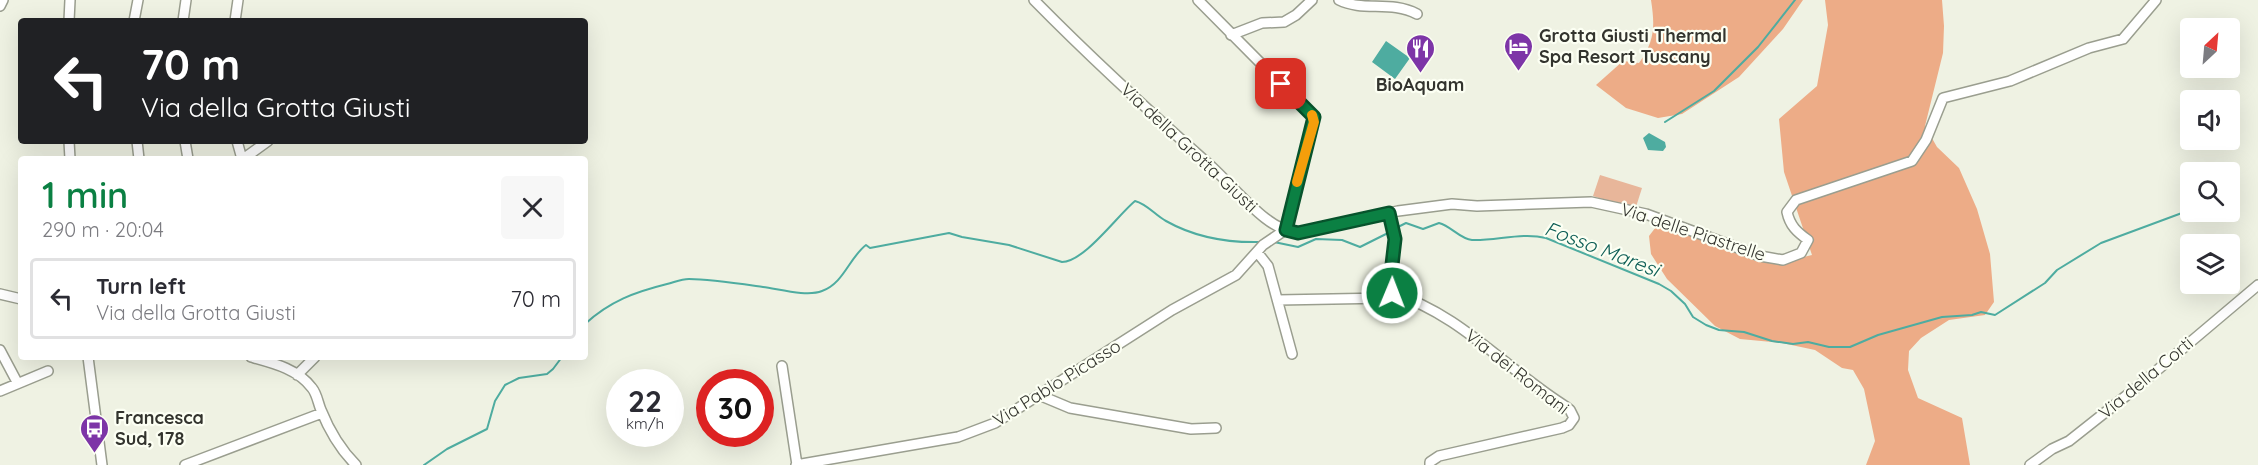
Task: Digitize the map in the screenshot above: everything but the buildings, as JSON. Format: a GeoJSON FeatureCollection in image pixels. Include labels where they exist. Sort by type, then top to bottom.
{"type":"FeatureCollection","features":[{"type":"Feature","properties":{"kind":"street"},"geometry":{"type":"LineString","coordinates":[[0,6],[3,0]]}},
{"type":"Feature","properties":{"kind":"street"},"geometry":{"type":"LineString","coordinates":[[69,18],[70,0]]}},
{"type":"Feature","properties":{"kind":"street"},"geometry":{"type":"LineString","coordinates":[[135,18],[138,0]]}},
{"type":"Feature","properties":{"kind":"street"},"geometry":{"type":"LineString","coordinates":[[183,18],[186,0]]}},
{"type":"Feature","properties":{"kind":"street"},"geometry":{"type":"LineString","coordinates":[[235,18],[238,0]]}},
{"type":"Feature","properties":{"kind":"street","name":"Via della Grotta Giusti"},"geometry":{"type":"LineString","coordinates":[[1034,0],[1135,100],[1266,218],[1286,230]]}},
{"type":"Feature","properties":{"kind":"street"},"geometry":{"type":"LineString","coordinates":[[1198,0],[1314,117],[1286,230],[1298,233],[1389,213],[1395,239],[1390,282],[1392,293],[1387,298],[1278,300]]}},
{"type":"Feature","properties":{"kind":"street"},"geometry":{"type":"LineString","coordinates":[[1231,35],[1262,23],[1284,21],[1296,15],[1312,0]]}},
{"type":"Feature","properties":{"kind":"street"},"geometry":{"type":"LineString","coordinates":[[1339,0],[1347,4],[1378,3],[1407,7],[1417,14]]}},
{"type":"Feature","properties":{"kind":"street","name":"Via delle Piastrelle"},"geometry":{"type":"LineString","coordinates":[[1389,213],[1452,204],[1478,206],[1591,202],[1646,214],[1760,256],[1783,260],[1801,253],[1808,240],[1789,222],[1787,212],[1796,200],[1912,161],[1926,140],[1943,98],[2010,81],[2089,48],[2123,39],[2156,0]]}},
{"type":"Feature","properties":{"kind":"street"},"geometry":{"type":"LineString","coordinates":[[246,156],[264,144]]}},
{"type":"Feature","properties":{"kind":"street","name":"Via Pablo Picasso"},"geometry":{"type":"LineString","coordinates":[[797,465],[958,438],[995,423],[1173,310],[1236,275],[1264,245],[1286,230]]}},
{"type":"Feature","properties":{"kind":"street"},"geometry":{"type":"LineString","coordinates":[[1264,245],[1292,354]]}},
{"type":"Feature","properties":{"kind":"street","name":"Via della Corti"},"geometry":{"type":"LineString","coordinates":[[2030,465],[2086,428],[2258,285]]}},
{"type":"Feature","properties":{"kind":"street","name":"Via dei Romani"},"geometry":{"type":"LineString","coordinates":[[1392,293],[1406,297],[1458,327],[1565,406],[1574,418],[1569,425],[1562,428],[1439,456],[1430,462],[1430,465]]}},
{"type":"Feature","properties":{"kind":"street"},"geometry":{"type":"LineString","coordinates":[[0,294],[18,298]]}},
{"type":"Feature","properties":{"kind":"street"},"geometry":{"type":"LineString","coordinates":[[0,350],[17,382]]}},
{"type":"Feature","properties":{"kind":"street"},"geometry":{"type":"LineString","coordinates":[[88,360],[102,465]]}},
{"type":"Feature","properties":{"kind":"street"},"geometry":{"type":"LineString","coordinates":[[261,360],[282,366],[313,389],[322,413],[340,447],[354,463]]}},
{"type":"Feature","properties":{"kind":"street"},"geometry":{"type":"LineString","coordinates":[[297,375],[312,360]]}},
{"type":"Feature","properties":{"kind":"street"},"geometry":{"type":"LineString","coordinates":[[782,366],[797,465]]}},
{"type":"Feature","properties":{"kind":"street"},"geometry":{"type":"LineString","coordinates":[[0,391],[48,371]]}},
{"type":"Feature","properties":{"kind":"street"},"geometry":{"type":"LineString","coordinates":[[1038,396],[1070,408],[1191,429],[1216,428]]}},
{"type":"Feature","properties":{"kind":"street"},"geometry":{"type":"LineString","coordinates":[[185,465],[322,413]]}},
{"type":"Feature","properties":{"kind":"street"},"geometry":{"type":"LineString","coordinates":[[342,465],[354,463]]}},
{"type":"Feature","properties":{"kind":"shaded area"},"geometry":{"type":"Polygon","coordinates":[[[1651,0],[1803,0],[1783,29],[1739,77],[1682,114],[1658,118],[1626,108],[1596,85],[1623,61],[1639,63],[1651,40],[1653,18],[1651,0]]]}},
{"type":"Feature","properties":{"kind":"shaded area"},"geometry":{"type":"Polygon","coordinates":[[[1825,0],[1942,0],[1943,53],[1925,126],[1937,147],[1959,168],[1977,209],[1990,254],[1994,302],[1985,315],[1949,320],[1921,338],[1909,351],[1908,370],[1918,398],[1962,418],[1970,465],[1866,465],[1875,441],[1864,389],[1853,370],[1842,368],[1815,350],[1782,343],[1740,339],[1715,326],[1667,279],[1651,254],[1649,236],[1659,223],[1756,261],[1783,262],[1812,255],[1784,172],[1779,119],[1817,86],[1828,25],[1825,0]]]}},
{"type":"Feature","properties":{"kind":"shaded area"},"geometry":{"type":"Polygon","coordinates":[[[1600,175],[1642,188],[1635,210],[1593,196],[1600,175]]]}},
{"type":"Feature","properties":{"kind":"water"},"geometry":{"type":"Polygon","coordinates":[[[1386,41],[1410,58],[1395,79],[1372,62],[1386,41]]]}},
{"type":"Feature","properties":{"kind":"water"},"geometry":{"type":"Polygon","coordinates":[[[1649,133],[1665,142],[1666,147],[1663,151],[1648,150],[1643,138],[1649,133]]]}},
{"type":"Feature","properties":{"kind":"waterway"},"geometry":{"type":"LineString","coordinates":[[1665,122],[1714,91],[1758,47],[1795,0]]}},
{"type":"Feature","properties":{"kind":"waterway"},"geometry":{"type":"LineString","coordinates":[[588,321],[623,298],[683,280],[697,279],[816,293],[836,282],[866,245],[870,248],[949,233],[1009,245],[1062,262],[1071,260],[1090,247],[1135,201],[1166,221],[1189,232],[1237,242],[1262,242]]}},
{"type":"Feature","properties":{"kind":"waterway","name":"Fosso Maresi"},"geometry":{"type":"LineString","coordinates":[[1394,229],[1406,223],[1423,229],[1439,223],[1472,240],[1518,236],[1546,238],[1659,284],[1685,304],[1693,317],[1719,330],[1744,332],[1772,341],[1793,344],[1808,342],[1829,347],[1850,347],[1878,335],[1942,317],[1972,315],[1981,312],[1995,315],[2045,283],[2057,270],[2101,243],[2180,214]]}},
{"type":"Feature","properties":{"kind":"waterway","name":"Fosso Maresi"},"geometry":{"type":"LineString","coordinates":[[1274,242],[1298,247],[1316,239],[1342,240],[1360,247],[1390,232]]}},
{"type":"Feature","properties":{"kind":"waterway"},"geometry":{"type":"LineString","coordinates":[[424,465],[447,449],[487,429],[495,401],[505,385],[519,378],[547,374],[560,360]]}},
{"type":"Feature","properties":{"kind":"slow traffic"},"geometry":{"type":"LineString","coordinates":[[1297,182],[1314,122],[1312,115]]}},
{"type":"Feature","properties":{"kind":"place","name":"Grotta Giusti Thermal Spa Resort Tuscany"},"geometry":{"type":"Point","coordinates":[1518,72]}},
{"type":"Feature","properties":{"kind":"place","name":"BioAquam"},"geometry":{"type":"Point","coordinates":[1420,74]}},
{"type":"Feature","properties":{"kind":"place","name":"Francesca Sud, 178"},"geometry":{"type":"Point","coordinates":[94,454]}},
{"type":"Feature","properties":{"kind":"route"},"geometry":{"type":"LineString","coordinates":[[1281,84],[1314,117],[1286,230],[1298,233],[1389,213],[1395,239],[1390,282],[1392,293]]}}]}
